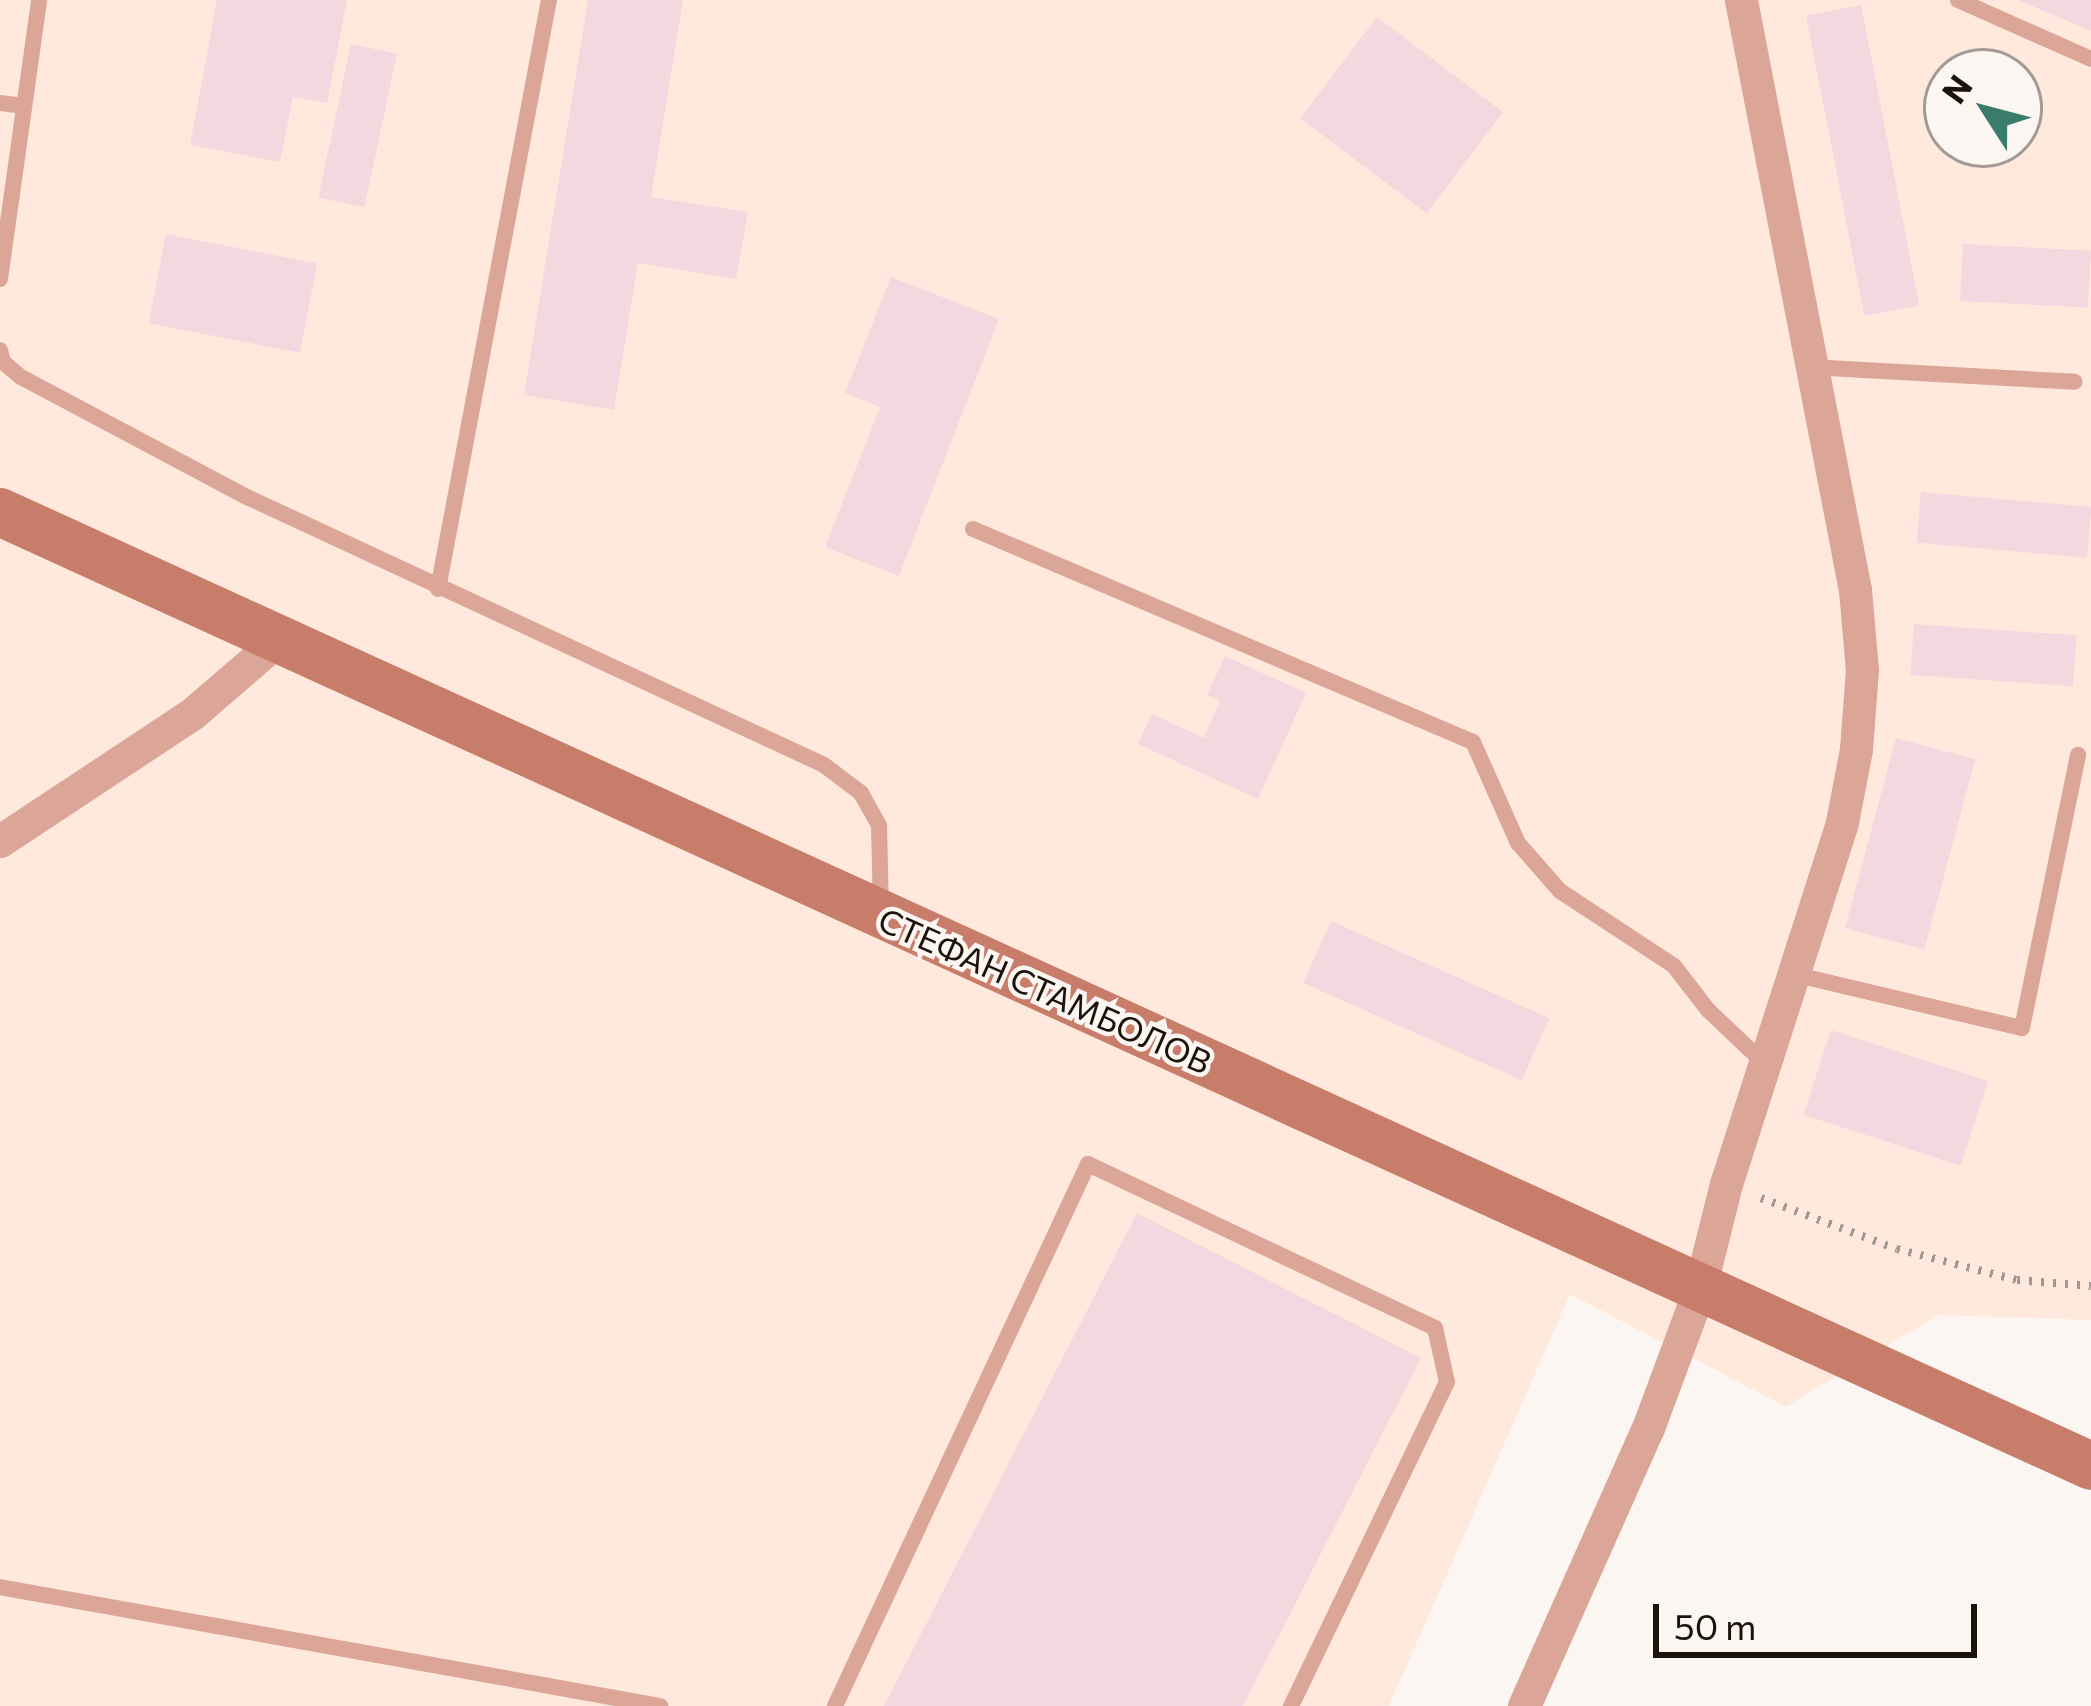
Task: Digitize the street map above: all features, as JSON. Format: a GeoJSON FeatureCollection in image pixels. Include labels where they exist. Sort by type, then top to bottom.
{"type":"FeatureCollection","features":[{"type":"Feature","properties":{"kind":"street"},"geometry":{"type":"LineString","coordinates":[[1524,1706],[1648,1428],[1700,1288],[1763,1062],[1842,822],[1856,748],[1862,670],[1855,590],[1741,0]]}},
{"type":"Feature","properties":{"kind":"street","name":"СТЕФАН СТАМБОЛОВ"},"geometry":{"type":"LineString","coordinates":[[0,512],[2091,1466]]}},
{"type":"Feature","properties":{"kind":"street"},"geometry":{"type":"LineString","coordinates":[[0,841],[192,714],[279,639]]}},
{"type":"Feature","properties":{"kind":"lane"},"geometry":{"type":"LineString","coordinates":[[0,278],[39,0]]}},
{"type":"Feature","properties":{"kind":"lane"},"geometry":{"type":"LineString","coordinates":[[438,589],[549,0]]}},
{"type":"Feature","properties":{"kind":"lane"},"geometry":{"type":"LineString","coordinates":[[1958,0],[2091,58]]}},
{"type":"Feature","properties":{"kind":"lane"},"geometry":{"type":"LineString","coordinates":[[0,103],[23,106]]}},
{"type":"Feature","properties":{"kind":"lane"},"geometry":{"type":"LineString","coordinates":[[0,350],[3,362],[21,377],[69,406],[438,589],[824,765],[862,793],[879,826],[881,915]]}},
{"type":"Feature","properties":{"kind":"lane"},"geometry":{"type":"LineString","coordinates":[[1809,368],[2075,382]]}},
{"type":"Feature","properties":{"kind":"lane"},"geometry":{"type":"LineString","coordinates":[[973,529],[1474,742],[1518,843],[1532,859],[1560,890],[1673,966],[1708,1010],[1763,1062]]}},
{"type":"Feature","properties":{"kind":"lane"},"geometry":{"type":"LineString","coordinates":[[1793,974],[2021,1028],[2078,754]]}},
{"type":"Feature","properties":{"kind":"lane"},"geometry":{"type":"LineString","coordinates":[[835,1706],[1088,1164],[1436,1328],[1447,1382],[1291,1706]]}},
{"type":"Feature","properties":{"kind":"lane"},"geometry":{"type":"LineString","coordinates":[[0,1587],[660,1706]]}},
{"type":"Feature","properties":{"kind":"path"},"geometry":{"type":"LineString","coordinates":[[1726,1184],[1897,1250],[2017,1280],[2091,1286]]}},
{"type":"Feature","properties":{"kind":"shaded area"},"geometry":{"type":"Polygon","coordinates":[[[0,0],[2091,0],[2091,1320],[1938,1315],[1786,1407],[1570,1294],[1389,1706],[0,1706],[0,0]]]}},
{"type":"Feature","properties":{"kind":"building"},"geometry":{"type":"Polygon","coordinates":[[[217,0],[347,0],[327,103],[293,97],[280,162],[190,145],[217,0]]]}},
{"type":"Feature","properties":{"kind":"building"},"geometry":{"type":"Polygon","coordinates":[[[588,0],[683,0],[651,197],[748,212],[736,279],[638,263],[614,410],[524,395],[588,0]]]}},
{"type":"Feature","properties":{"kind":"building"},"geometry":{"type":"Polygon","coordinates":[[[2018,0],[2091,0],[2091,31],[2018,0]]]}},
{"type":"Feature","properties":{"kind":"building"},"geometry":{"type":"Polygon","coordinates":[[[1861,5],[1919,305],[1864,316],[1806,16],[1861,5]]]}},
{"type":"Feature","properties":{"kind":"building"},"geometry":{"type":"Polygon","coordinates":[[[1377,17],[1503,112],[1427,214],[1301,118],[1377,17]]]}},
{"type":"Feature","properties":{"kind":"building"},"geometry":{"type":"Polygon","coordinates":[[[351,44],[397,54],[364,207],[318,198],[351,44]]]}},
{"type":"Feature","properties":{"kind":"building"},"geometry":{"type":"Polygon","coordinates":[[[166,234],[317,263],[300,353],[149,323],[166,234]]]}},
{"type":"Feature","properties":{"kind":"building"},"geometry":{"type":"Polygon","coordinates":[[[1963,244],[2091,251],[2088,308],[1960,301],[1963,244]]]}},
{"type":"Feature","properties":{"kind":"building"},"geometry":{"type":"Polygon","coordinates":[[[891,277],[999,319],[899,576],[825,547],[880,407],[845,393],[891,277]]]}},
{"type":"Feature","properties":{"kind":"building"},"geometry":{"type":"Polygon","coordinates":[[[1921,492],[2091,507],[2087,558],[1917,543],[1921,492]]]}},
{"type":"Feature","properties":{"kind":"building"},"geometry":{"type":"Polygon","coordinates":[[[1914,624],[2077,635],[2073,686],[1910,675],[1914,624]]]}},
{"type":"Feature","properties":{"kind":"building"},"geometry":{"type":"Polygon","coordinates":[[[1225,656],[1306,693],[1258,799],[1138,744],[1152,714],[1204,738],[1220,701],[1207,695],[1225,656]]]}},
{"type":"Feature","properties":{"kind":"building"},"geometry":{"type":"Polygon","coordinates":[[[1896,738],[1975,759],[1924,950],[1845,928],[1896,738]]]}},
{"type":"Feature","properties":{"kind":"building"},"geometry":{"type":"Polygon","coordinates":[[[1331,921],[1549,1018],[1522,1080],[1303,983],[1331,921]]]}},
{"type":"Feature","properties":{"kind":"building"},"geometry":{"type":"Polygon","coordinates":[[[1831,1030],[1988,1081],[1960,1166],[1803,1115],[1831,1030]]]}},
{"type":"Feature","properties":{"kind":"building"},"geometry":{"type":"Polygon","coordinates":[[[1137,1213],[1421,1358],[1243,1706],[884,1706],[1137,1213]]]}}]}
